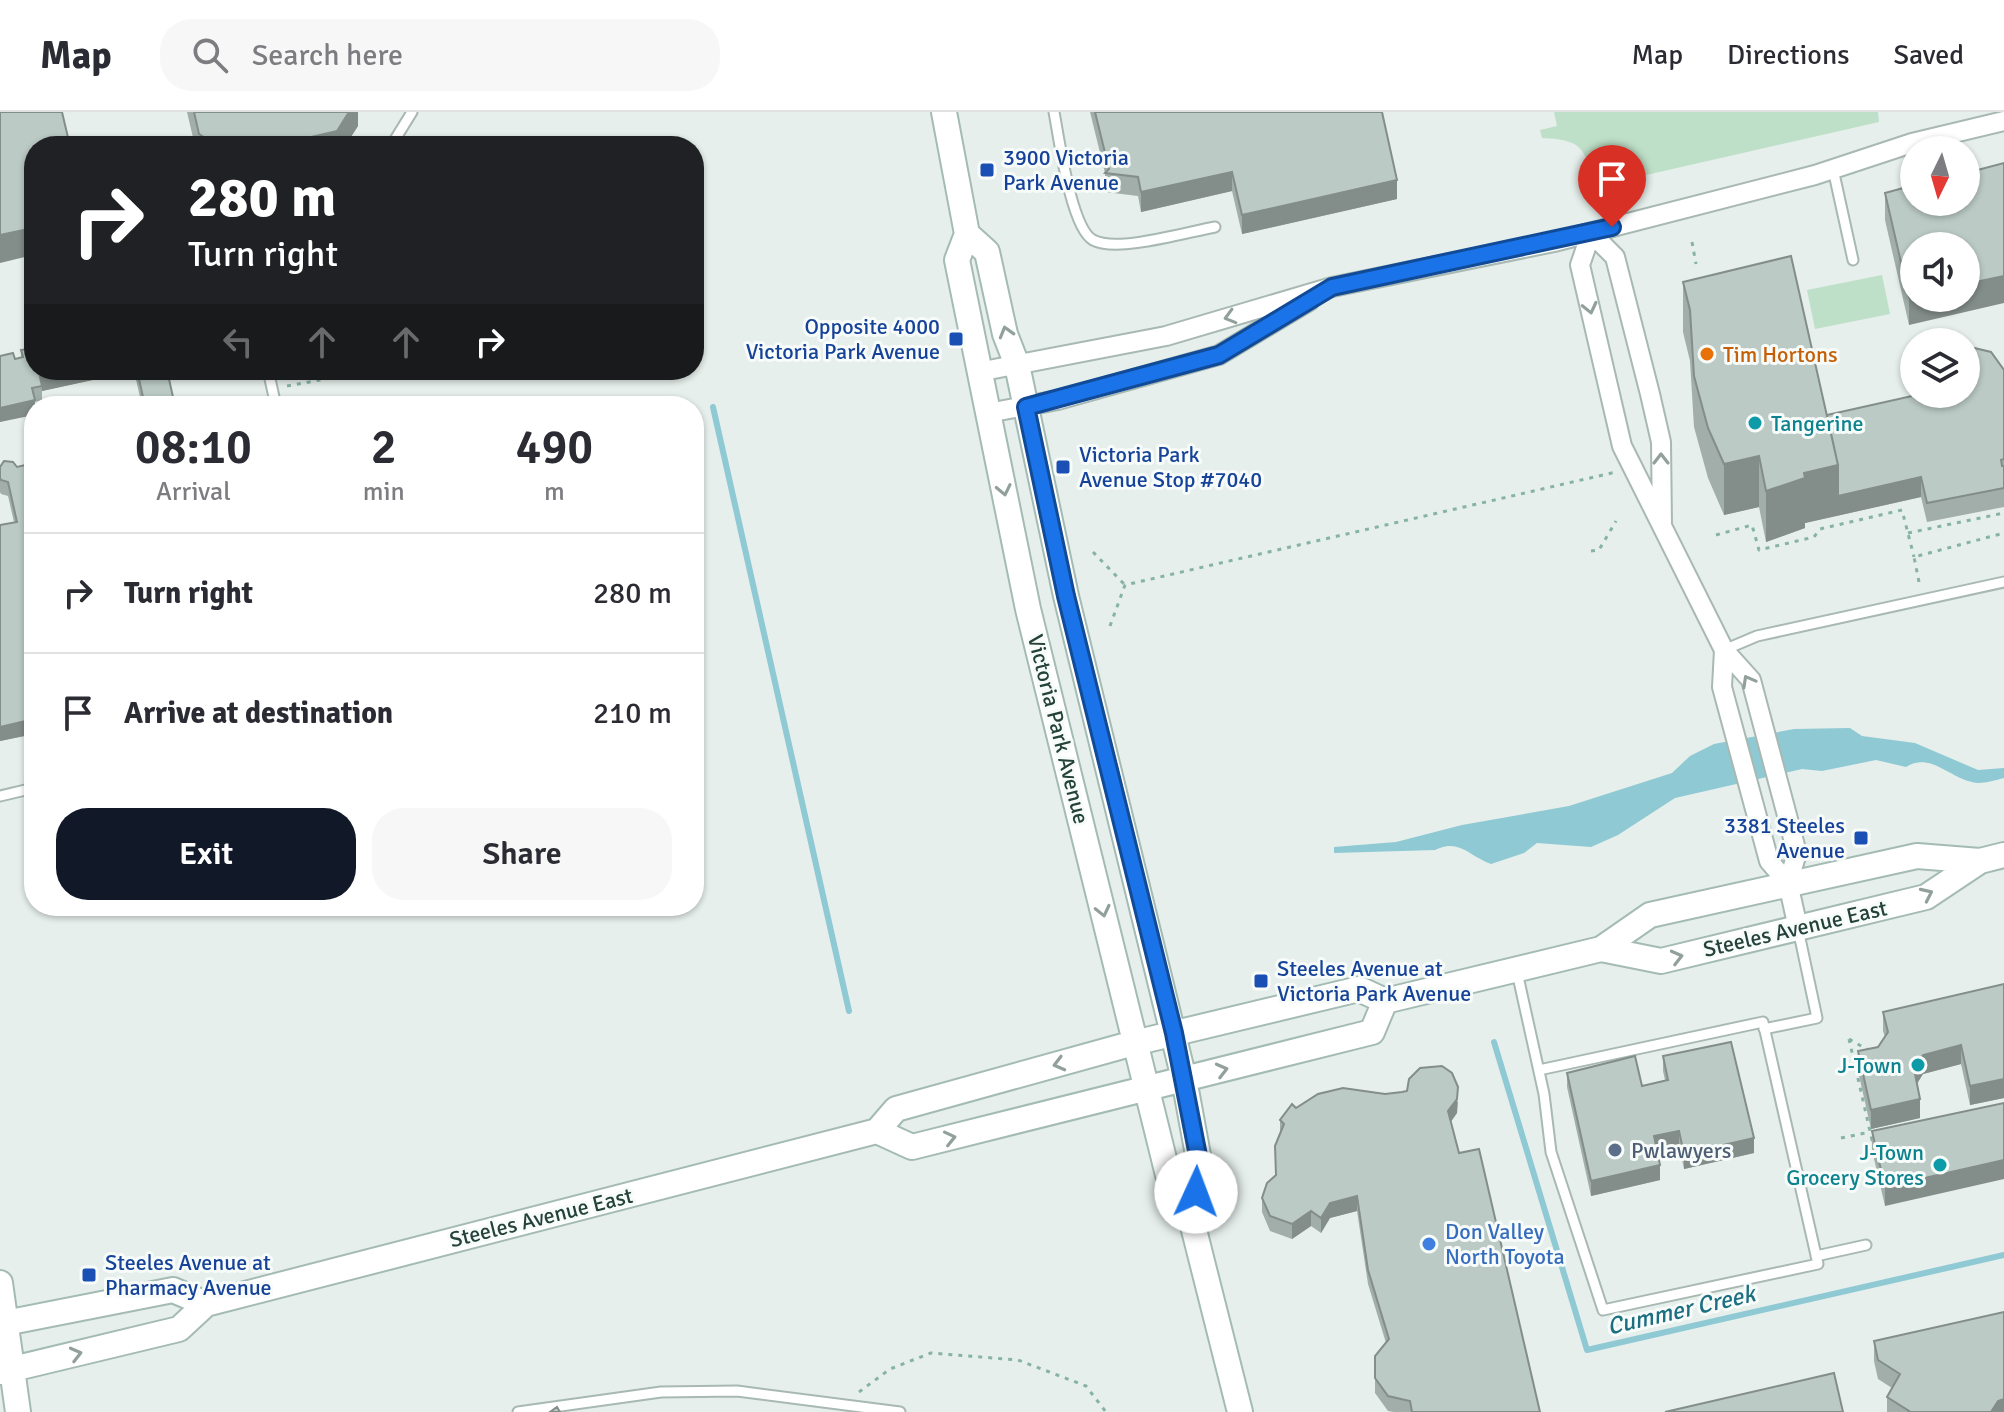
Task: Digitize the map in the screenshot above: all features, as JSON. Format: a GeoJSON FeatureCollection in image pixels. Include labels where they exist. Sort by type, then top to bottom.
{"type":"FeatureCollection","features":[{"type":"Feature","properties":{"kind":"main road","name":"Victoria Park Avenue"},"geometry":{"type":"LineString","coordinates":[[944,112],[967,234],[957,260],[1028,609],[1168,1175],[1191,1218],[1240,1412]]}},
{"type":"Feature","properties":{"kind":"main road","name":"Victoria Park Avenue"},"geometry":{"type":"LineString","coordinates":[[967,234],[987,252],[1005,334],[1017,365],[1066,596],[1174,1033],[1200,1166],[1191,1218]]}},
{"type":"Feature","properties":{"kind":"main road","name":"Steeles Avenue East"},"geometry":{"type":"LineString","coordinates":[[6,1370],[179,1329],[206,1304],[877,1131],[896,1109],[1134,1043],[1359,989],[1385,1001],[1601,949],[1650,915],[1788,883],[1917,856],[1980,861],[2004,855]]}},
{"type":"Feature","properties":{"kind":"main road","name":"Steeles Avenue East"},"geometry":{"type":"LineString","coordinates":[[1601,949],[1661,961],[1926,897],[1980,861]]}},
{"type":"Feature","properties":{"kind":"main road"},"geometry":{"type":"LineString","coordinates":[[877,1131],[912,1147],[1147,1091],[1372,1032],[1385,1001]]}},
{"type":"Feature","properties":{"kind":"main road"},"geometry":{"type":"LineString","coordinates":[[0,1283],[6,1370],[18,1412]]}},
{"type":"Feature","properties":{"kind":"main road"},"geometry":{"type":"LineString","coordinates":[[3,1324],[173,1290],[206,1304]]}},
{"type":"Feature","properties":{"kind":"street"},"geometry":{"type":"LineString","coordinates":[[978,372],[1166,336],[1332,287],[1591,233],[1833,169],[1912,143],[2004,121]]}},
{"type":"Feature","properties":{"kind":"street"},"geometry":{"type":"LineString","coordinates":[[1591,233],[1580,265],[1622,446],[1724,650],[1751,680],[1797,853],[1788,883]]}},
{"type":"Feature","properties":{"kind":"street"},"geometry":{"type":"LineString","coordinates":[[1591,233],[1615,257],[1650,394],[1661,442],[1662,526]]}},
{"type":"Feature","properties":{"kind":"street"},"geometry":{"type":"LineString","coordinates":[[988,413],[1026,407],[1219,355],[1332,287]]}},
{"type":"Feature","properties":{"kind":"street"},"geometry":{"type":"LineString","coordinates":[[1724,650],[1722,687],[1769,861],[1788,883],[1798,928]]}},
{"type":"Feature","properties":{"kind":"lane"},"geometry":{"type":"LineString","coordinates":[[397,136],[412,112]]}},
{"type":"Feature","properties":{"kind":"lane"},"geometry":{"type":"LineString","coordinates":[[1054,112],[1078,224],[1092,240],[1117,244],[1215,227]]}},
{"type":"Feature","properties":{"kind":"lane"},"geometry":{"type":"LineString","coordinates":[[1833,169],[1853,260]]}},
{"type":"Feature","properties":{"kind":"lane"},"geometry":{"type":"LineString","coordinates":[[1724,650],[1757,636],[2004,582]]}},
{"type":"Feature","properties":{"kind":"lane"},"geometry":{"type":"LineString","coordinates":[[0,796],[24,790]]}},
{"type":"Feature","properties":{"kind":"lane"},"geometry":{"type":"LineString","coordinates":[[1764,1029],[1817,1018],[1798,928]]}},
{"type":"Feature","properties":{"kind":"lane"},"geometry":{"type":"LineString","coordinates":[[1516,969],[1539,1070],[1551,1152],[1603,1310],[1818,1264],[1763,1022],[1539,1070]]}},
{"type":"Feature","properties":{"kind":"lane"},"geometry":{"type":"LineString","coordinates":[[1816,1256],[1866,1245]]}},
{"type":"Feature","properties":{"kind":"lane"},"geometry":{"type":"LineString","coordinates":[[518,1412],[661,1392],[737,1391],[900,1412]]}},
{"type":"Feature","properties":{"kind":"path"},"geometry":{"type":"LineString","coordinates":[[1692,242],[1696,264]]}},
{"type":"Feature","properties":{"kind":"path"},"geometry":{"type":"LineString","coordinates":[[287,386],[320,380]]}},
{"type":"Feature","properties":{"kind":"path"},"geometry":{"type":"LineString","coordinates":[[1125,585],[1616,472]]}},
{"type":"Feature","properties":{"kind":"path"},"geometry":{"type":"LineString","coordinates":[[1716,535],[1752,525],[1759,550],[1814,537],[1820,529],[1902,510],[1919,582]]}},
{"type":"Feature","properties":{"kind":"path"},"geometry":{"type":"LineString","coordinates":[[1908,533],[2004,513]]}},
{"type":"Feature","properties":{"kind":"path"},"geometry":{"type":"LineString","coordinates":[[1591,551],[1599,550],[1616,521]]}},
{"type":"Feature","properties":{"kind":"path"},"geometry":{"type":"LineString","coordinates":[[1914,557],[2004,533]]}},
{"type":"Feature","properties":{"kind":"path"},"geometry":{"type":"LineString","coordinates":[[1093,552],[1125,585]]}},
{"type":"Feature","properties":{"kind":"path"},"geometry":{"type":"LineString","coordinates":[[1110,626],[1125,585]]}},
{"type":"Feature","properties":{"kind":"path"},"geometry":{"type":"LineString","coordinates":[[1872,1052],[1849,1039],[1872,1140],[1883,1137]]}},
{"type":"Feature","properties":{"kind":"path"},"geometry":{"type":"LineString","coordinates":[[1841,1138],[1870,1132]]}},
{"type":"Feature","properties":{"kind":"path"},"geometry":{"type":"LineString","coordinates":[[844,1403],[890,1369],[931,1353],[1018,1360],[1086,1386],[1106,1412]]}},
{"type":"Feature","properties":{"kind":"green space"},"geometry":{"type":"Polygon","coordinates":[[[1554,112],[1878,112],[1879,122],[1598,186],[1582,150],[1569,142],[1542,138],[1540,130],[1557,126],[1554,112]]]}},
{"type":"Feature","properties":{"kind":"green space"},"geometry":{"type":"Polygon","coordinates":[[[1882,275],[1890,314],[1815,329],[1807,290],[1882,275]]]}},
{"type":"Feature","properties":{"kind":"water"},"geometry":{"type":"Polygon","coordinates":[[[1850,728],[1862,736],[1915,743],[1978,770],[2004,768],[2004,778],[1978,783],[1924,762],[1906,767],[1876,760],[1822,771],[1802,769],[1675,798],[1618,835],[1591,847],[1537,843],[1524,853],[1491,864],[1451,846],[1435,850],[1334,853],[1334,847],[1396,842],[1462,825],[1569,806],[1672,773],[1690,756],[1714,744],[1794,729],[1850,728]]]}},
{"type":"Feature","properties":{"kind":"building"},"geometry":{"type":"Polygon","coordinates":[[[0,112],[62,112],[68,136],[24,136],[24,230],[0,235],[0,112]]]}},
{"type":"Feature","properties":{"kind":"building"},"geometry":{"type":"Polygon","coordinates":[[[194,112],[349,112],[337,131],[316,136],[199,134],[194,112]]]}},
{"type":"Feature","properties":{"kind":"building"},"geometry":{"type":"Polygon","coordinates":[[[1095,112],[1382,112],[1397,180],[1242,215],[1232,172],[1141,192],[1138,177],[1105,173],[1109,169],[1095,112]]]}},
{"type":"Feature","properties":{"kind":"building"},"geometry":{"type":"Polygon","coordinates":[[[2004,163],[2004,276],[1980,281],[1980,232],[1900,232],[1900,258],[1885,193],[1900,189],[1900,216],[1980,216],[1980,169],[2004,163]]]}},
{"type":"Feature","properties":{"kind":"building","name":"Tangerine"},"geometry":{"type":"Polygon","coordinates":[[[1791,256],[1838,465],[1804,473],[1805,478],[1766,491],[1759,456],[1724,464],[1708,428],[1694,376],[1690,310],[1683,282],[1791,256]]]}},
{"type":"Feature","properties":{"kind":"building"},"geometry":{"type":"Polygon","coordinates":[[[1980,349],[1991,352],[2004,370],[2004,459],[2001,460],[2004,488],[1927,503],[1921,477],[1838,496],[1838,465],[1827,415],[1900,399],[1900,408],[1980,408],[1980,349]]]}},
{"type":"Feature","properties":{"kind":"building"},"geometry":{"type":"Polygon","coordinates":[[[21,350],[24,350],[24,380],[41,380],[42,386],[32,388],[34,396],[24,396],[24,403],[0,408],[0,356],[13,353],[15,359],[23,357],[21,350]]]}},
{"type":"Feature","properties":{"kind":"building"},"geometry":{"type":"Polygon","coordinates":[[[139,380],[169,380],[173,396],[143,396],[139,380]]]}},
{"type":"Feature","properties":{"kind":"building"},"geometry":{"type":"Polygon","coordinates":[[[4,461],[13,462],[17,467],[24,465],[24,721],[0,727],[0,525],[17,522],[8,482],[0,478],[0,467],[4,461]]]}},
{"type":"Feature","properties":{"kind":"building","name":"J-Town"},"geometry":{"type":"Polygon","coordinates":[[[2004,984],[2004,1079],[1970,1086],[1961,1045],[1923,1055],[1914,1069],[1920,1099],[1871,1110],[1858,1051],[1878,1047],[1888,1032],[1883,1012],[2004,984]]]}},
{"type":"Feature","properties":{"kind":"building"},"geometry":{"type":"Polygon","coordinates":[[[1731,1042],[1754,1138],[1684,1154],[1679,1131],[1654,1136],[1660,1165],[1591,1181],[1567,1073],[1635,1056],[1642,1086],[1668,1080],[1663,1056],[1731,1042]]]}},
{"type":"Feature","properties":{"kind":"building","name":"Don Valley North Toyota"},"geometry":{"type":"Polygon","coordinates":[[[1442,1066],[1452,1073],[1458,1087],[1457,1099],[1448,1111],[1459,1153],[1479,1149],[1540,1412],[1412,1412],[1410,1401],[1388,1396],[1375,1378],[1375,1356],[1389,1339],[1368,1270],[1357,1196],[1330,1203],[1321,1218],[1311,1211],[1292,1224],[1270,1216],[1262,1198],[1267,1183],[1276,1175],[1275,1146],[1284,1124],[1280,1120],[1292,1104],[1296,1108],[1318,1094],[1343,1088],[1385,1094],[1407,1091],[1409,1079],[1420,1068],[1442,1066]]]}},
{"type":"Feature","properties":{"kind":"building","name":"J-Town Grocery Stores"},"geometry":{"type":"Polygon","coordinates":[[[2004,1103],[2004,1160],[1885,1187],[1872,1131],[2004,1103]]]}},
{"type":"Feature","properties":{"kind":"building"},"geometry":{"type":"Polygon","coordinates":[[[2004,1312],[2004,1399],[1998,1401],[1991,1412],[1908,1412],[1887,1397],[1900,1374],[1878,1360],[1874,1341],[2004,1312]]]}},
{"type":"Feature","properties":{"kind":"building"},"geometry":{"type":"Polygon","coordinates":[[[1834,1373],[1843,1412],[1665,1412],[1834,1373]]]}},
{"type":"Feature","properties":{"kind":"waterway"},"geometry":{"type":"LineString","coordinates":[[713,407],[849,1011]]}},
{"type":"Feature","properties":{"kind":"waterway","name":"Cummer Creek"},"geometry":{"type":"LineString","coordinates":[[1494,1042],[1587,1350],[2004,1255]]}},
{"type":"Feature","properties":{"kind":"place","name":"3900 Victoria Park Avenue"},"geometry":{"type":"Point","coordinates":[987,170]}},
{"type":"Feature","properties":{"kind":"place","name":"Opposite 4000 Victoria Park Avenue"},"geometry":{"type":"Point","coordinates":[956,339]}},
{"type":"Feature","properties":{"kind":"place","name":"Tim Hortons"},"geometry":{"type":"Point","coordinates":[1707,354]}},
{"type":"Feature","properties":{"kind":"place","name":"Tangerine"},"geometry":{"type":"Point","coordinates":[1755,423]}},
{"type":"Feature","properties":{"kind":"place","name":"Victoria Park Avenue Stop #7040"},"geometry":{"type":"Point","coordinates":[1063,467]}},
{"type":"Feature","properties":{"kind":"place","name":"3381 Steeles Avenue"},"geometry":{"type":"Point","coordinates":[1861,838]}},
{"type":"Feature","properties":{"kind":"place","name":"Steeles Avenue at Victoria Park Avenue"},"geometry":{"type":"Point","coordinates":[1261,981]}},
{"type":"Feature","properties":{"kind":"place","name":"J-Town"},"geometry":{"type":"Point","coordinates":[1918,1065]}},
{"type":"Feature","properties":{"kind":"place","name":"Pwlawyers"},"geometry":{"type":"Point","coordinates":[1615,1150]}},
{"type":"Feature","properties":{"kind":"place","name":"J-Town Grocery Stores"},"geometry":{"type":"Point","coordinates":[1940,1165]}},
{"type":"Feature","properties":{"kind":"place","name":"Don Valley North Toyota"},"geometry":{"type":"Point","coordinates":[1429,1244]}},
{"type":"Feature","properties":{"kind":"place","name":"Steeles Avenue at Pharmacy Avenue"},"geometry":{"type":"Point","coordinates":[89,1275]}},
{"type":"Feature","properties":{"kind":"route"},"geometry":{"type":"LineString","coordinates":[[1196,1192],[1200,1166],[1184,1079],[1122,815],[1066,596],[1026,407],[1219,355],[1332,287],[1550,243],[1612,227]]}}]}
